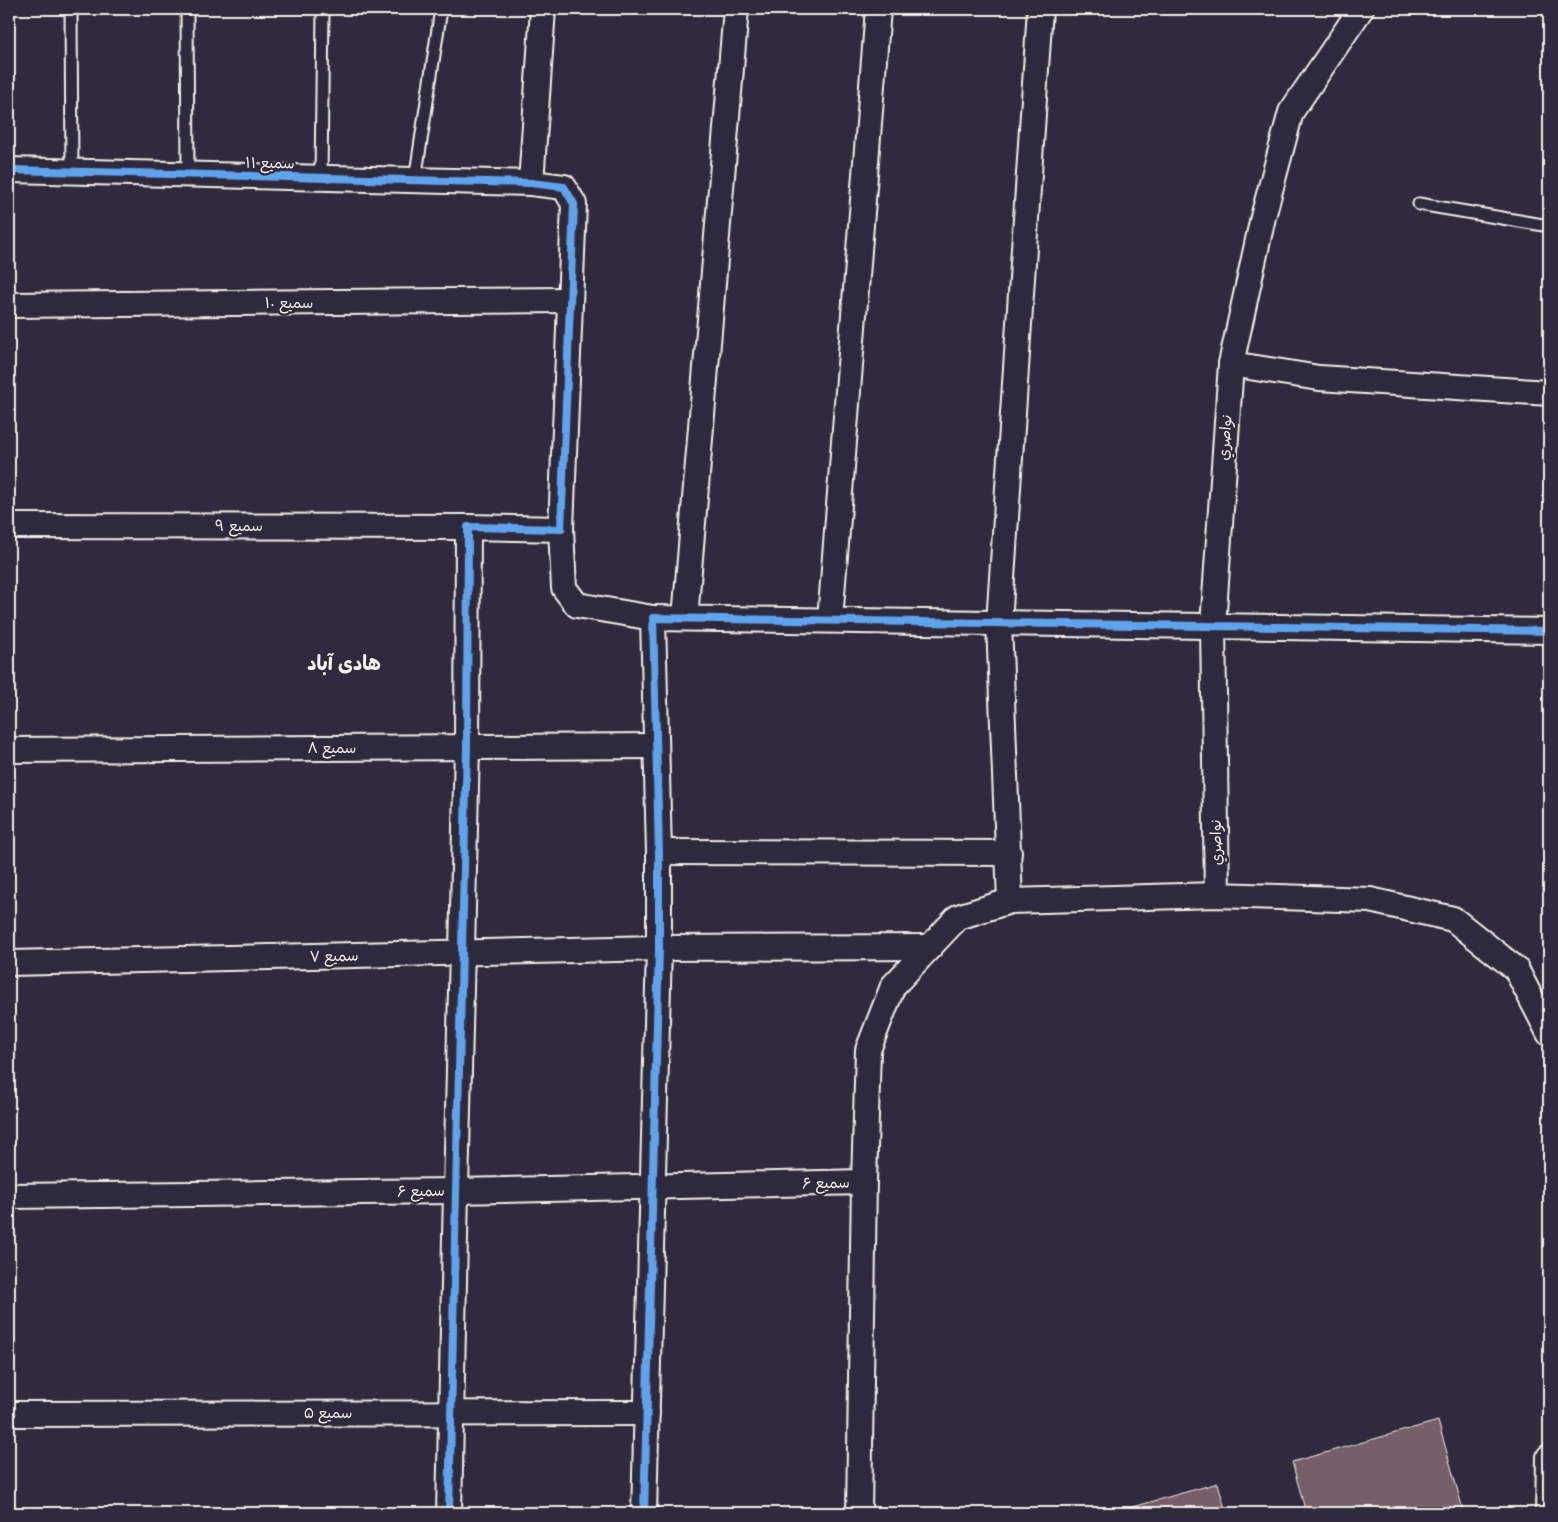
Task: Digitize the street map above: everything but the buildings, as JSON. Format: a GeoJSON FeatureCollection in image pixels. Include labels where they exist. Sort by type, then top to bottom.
{"type":"FeatureCollection","features":[{"type":"Feature","properties":{"kind":"street"},"geometry":{"type":"LineString","coordinates":[[531,183],[543,9]]}},
{"type":"Feature","properties":{"kind":"street"},"geometry":{"type":"LineString","coordinates":[[685,618],[736,9]]}},
{"type":"Feature","properties":{"kind":"street"},"geometry":{"type":"LineString","coordinates":[[830,620],[878,9]]}},
{"type":"Feature","properties":{"kind":"street"},"geometry":{"type":"LineString","coordinates":[[1010,901],[999,623],[1040,9]]}},
{"type":"Feature","properties":{"kind":"street","name":"نواصري"},"geometry":{"type":"LineString","coordinates":[[1217,895],[1213,626],[1231,364],[1263,217],[1291,112],[1361,9]]}},
{"type":"Feature","properties":{"kind":"street","name":"سمیع ۱۱"},"geometry":{"type":"LineString","coordinates":[[9,170],[531,183],[564,187],[574,204],[570,300]]}},
{"type":"Feature","properties":{"kind":"street"},"geometry":{"type":"LineString","coordinates":[[570,300],[561,529],[564,588],[578,604],[653,618],[1549,631]]}},
{"type":"Feature","properties":{"kind":"street","name":"سمیع ۱۰"},"geometry":{"type":"LineString","coordinates":[[9,305],[570,300]]}},
{"type":"Feature","properties":{"kind":"street"},"geometry":{"type":"LineString","coordinates":[[1231,364],[1319,378],[1549,393]]}},
{"type":"Feature","properties":{"kind":"street","name":"سمیع ۹"},"geometry":{"type":"LineString","coordinates":[[9,526],[561,529]]}},
{"type":"Feature","properties":{"kind":"street"},"geometry":{"type":"LineString","coordinates":[[449,1513],[467,747],[468,527]]}},
{"type":"Feature","properties":{"kind":"street"},"geometry":{"type":"LineString","coordinates":[[644,1513],[659,948],[653,618]]}},
{"type":"Feature","properties":{"kind":"street","name":"سمیع ۸"},"geometry":{"type":"LineString","coordinates":[[9,750],[656,746]]}},
{"type":"Feature","properties":{"kind":"street"},"geometry":{"type":"LineString","coordinates":[[658,852],[1009,853]]}},
{"type":"Feature","properties":{"kind":"street"},"geometry":{"type":"LineString","coordinates":[[859,1513],[868,1050],[893,986],[958,917],[1010,901],[1217,895],[1370,900],[1454,919],[1516,969],[1549,1033]]}},
{"type":"Feature","properties":{"kind":"street","name":"سمیع ۷"},"geometry":{"type":"LineString","coordinates":[[9,963],[659,948],[930,947]]}},
{"type":"Feature","properties":{"kind":"street","name":"سمیع ۶"},"geometry":{"type":"LineString","coordinates":[[9,1196],[456,1191],[864,1182]]}},
{"type":"Feature","properties":{"kind":"street","name":"سمیع ۵"},"geometry":{"type":"LineString","coordinates":[[9,1414],[647,1413]]}},
{"type":"Feature","properties":{"kind":"street"},"geometry":{"type":"LineString","coordinates":[[1548,1513],[1549,1457]]}},
{"type":"Feature","properties":{"kind":"lane"},"geometry":{"type":"LineString","coordinates":[[71,9],[72,172]]}},
{"type":"Feature","properties":{"kind":"lane"},"geometry":{"type":"LineString","coordinates":[[187,9],[188,174]]}},
{"type":"Feature","properties":{"kind":"lane"},"geometry":{"type":"LineString","coordinates":[[321,178],[323,9]]}},
{"type":"Feature","properties":{"kind":"lane"},"geometry":{"type":"LineString","coordinates":[[415,180],[441,9]]}},
{"type":"Feature","properties":{"kind":"lane"},"geometry":{"type":"LineString","coordinates":[[1419,204],[1549,226]]}},
{"type":"Feature","properties":{"kind":"cycle path"},"geometry":{"type":"LineString","coordinates":[[9,170],[531,183],[564,187],[574,204],[561,529],[468,527],[467,747],[449,1513]]}},
{"type":"Feature","properties":{"kind":"cycle path"},"geometry":{"type":"LineString","coordinates":[[644,1513],[659,948],[659,852],[653,618],[1549,631]]}},
{"type":"Feature","properties":{"kind":"district","name":"هادی آباد"},"geometry":{"type":"Point","coordinates":[344,663]}}]}
